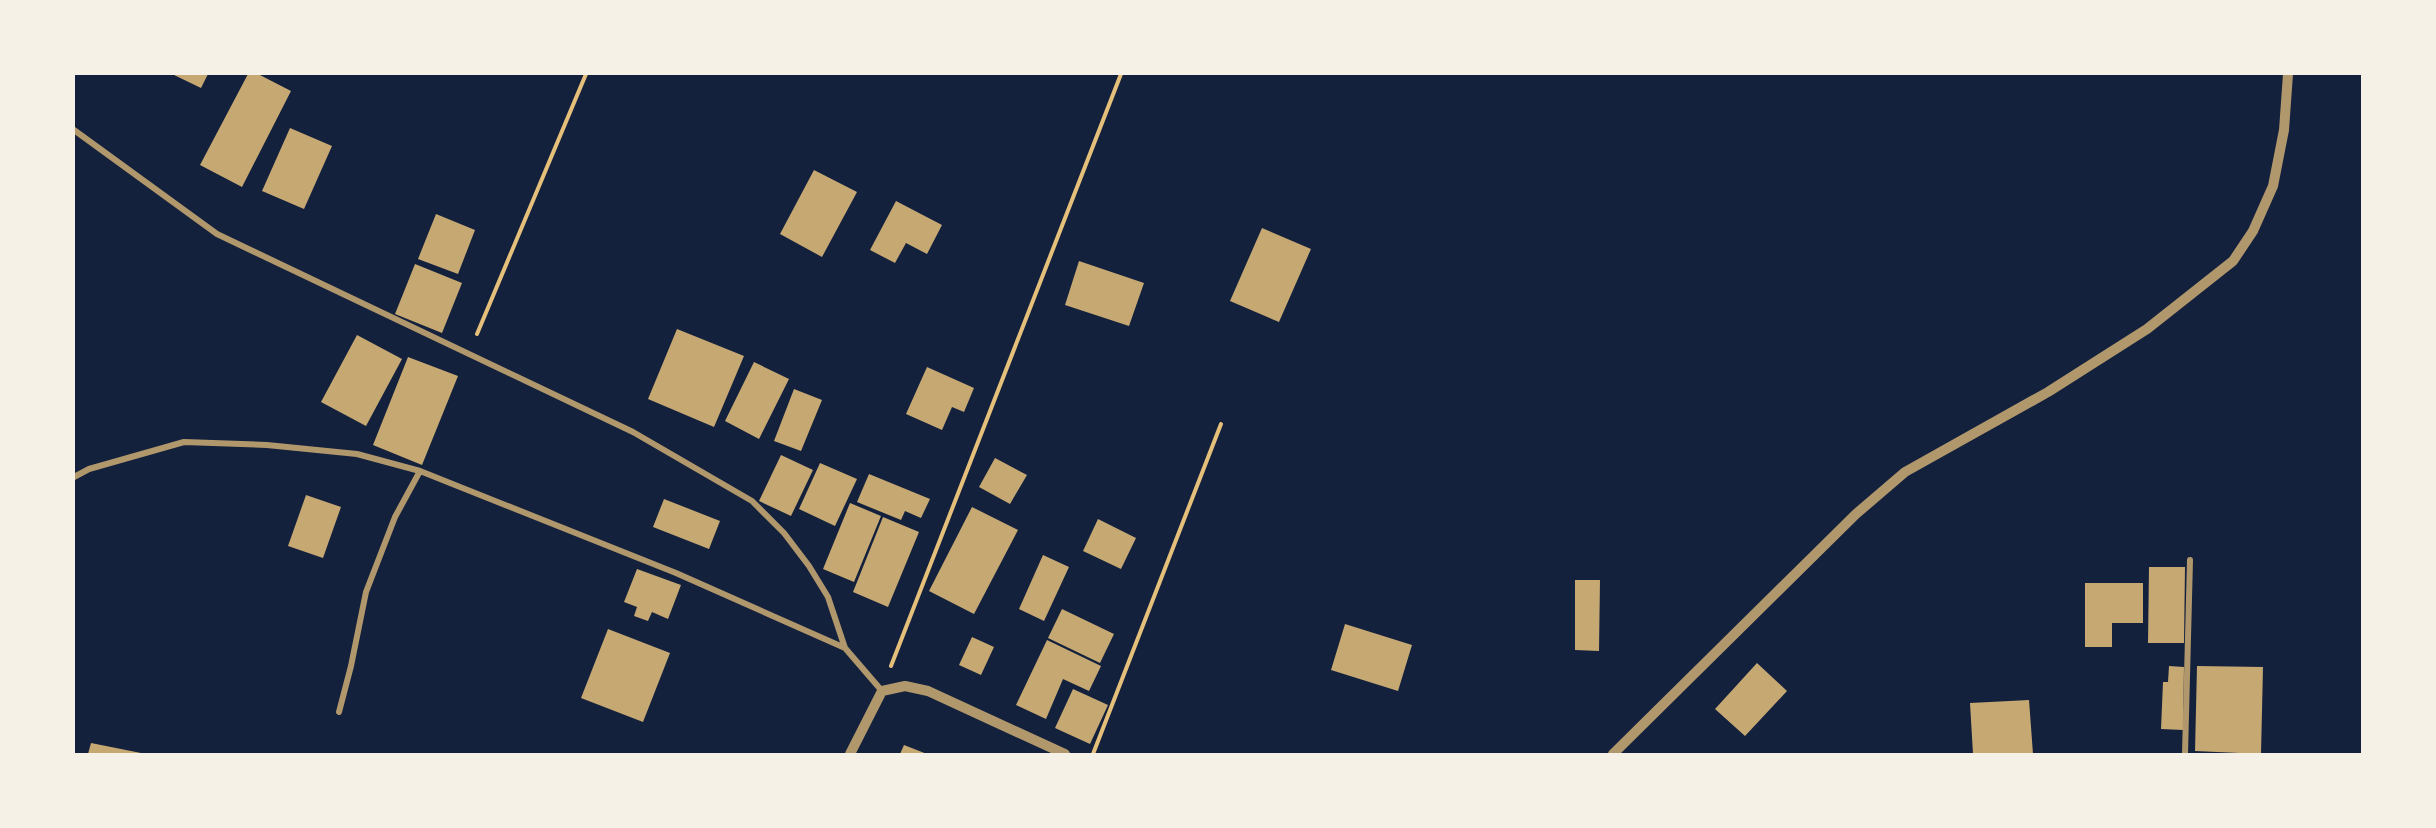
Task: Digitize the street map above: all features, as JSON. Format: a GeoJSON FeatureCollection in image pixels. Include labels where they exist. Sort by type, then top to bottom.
{"type":"FeatureCollection","features":[{"type":"Feature","properties":{"kind":"street"},"geometry":{"type":"LineString","coordinates":[[1613,754],[1856,514],[1905,472],[2049,392],[2137,335],[2233,261],[2253,231],[2273,186],[2284,130],[2288,74]]}},
{"type":"Feature","properties":{"kind":"street"},"geometry":{"type":"LineString","coordinates":[[74,130],[217,234],[633,432],[752,501],[784,533],[809,566],[828,597],[845,648],[882,691]]}},
{"type":"Feature","properties":{"kind":"street"},"geometry":{"type":"LineString","coordinates":[[74,477],[89,468],[184,442],[267,445],[357,454],[420,471],[676,573],[845,648]]}},
{"type":"Feature","properties":{"kind":"street"},"geometry":{"type":"LineString","coordinates":[[339,712],[366,592],[395,517],[420,471]]}},
{"type":"Feature","properties":{"kind":"street"},"geometry":{"type":"LineString","coordinates":[[2186,754],[2190,560]]}},
{"type":"Feature","properties":{"kind":"street"},"geometry":{"type":"LineString","coordinates":[[882,691],[905,686],[928,691],[1065,754]]}},
{"type":"Feature","properties":{"kind":"street"},"geometry":{"type":"LineString","coordinates":[[850,754],[882,691]]}},
{"type":"Feature","properties":{"kind":"path"},"geometry":{"type":"LineString","coordinates":[[468,354],[586,74]]}},
{"type":"Feature","properties":{"kind":"path"},"geometry":{"type":"LineString","coordinates":[[882,691],[1121,74]]}},
{"type":"Feature","properties":{"kind":"path"},"geometry":{"type":"LineString","coordinates":[[1093,754],[1221,424]]}},
{"type":"Feature","properties":{"kind":"building"},"geometry":{"type":"Polygon","coordinates":[[[172,74],[208,74],[201,88],[172,74]]]}},
{"type":"Feature","properties":{"kind":"building"},"geometry":{"type":"Polygon","coordinates":[[[248,74],[258,74],[291,91],[242,187],[200,165],[248,74]]]}},
{"type":"Feature","properties":{"kind":"building"},"geometry":{"type":"Polygon","coordinates":[[[290,128],[332,146],[304,209],[262,191],[290,128]]]}},
{"type":"Feature","properties":{"kind":"building"},"geometry":{"type":"Polygon","coordinates":[[[814,170],[857,192],[822,257],[780,234],[814,170]]]}},
{"type":"Feature","properties":{"kind":"building"},"geometry":{"type":"Polygon","coordinates":[[[896,201],[942,225],[927,254],[906,243],[895,263],[870,250],[896,201]]]}},
{"type":"Feature","properties":{"kind":"building"},"geometry":{"type":"Polygon","coordinates":[[[436,214],[475,230],[458,274],[418,259],[436,214]]]}},
{"type":"Feature","properties":{"kind":"building"},"geometry":{"type":"Polygon","coordinates":[[[1262,228],[1311,249],[1279,322],[1230,301],[1262,228]]]}},
{"type":"Feature","properties":{"kind":"building"},"geometry":{"type":"Polygon","coordinates":[[[1079,261],[1144,283],[1129,326],[1065,305],[1079,261]]]}},
{"type":"Feature","properties":{"kind":"building"},"geometry":{"type":"Polygon","coordinates":[[[415,264],[462,283],[442,333],[395,314],[415,264]]]}},
{"type":"Feature","properties":{"kind":"building"},"geometry":{"type":"Polygon","coordinates":[[[677,329],[744,356],[714,427],[648,399],[677,329]]]}},
{"type":"Feature","properties":{"kind":"building"},"geometry":{"type":"Polygon","coordinates":[[[357,335],[402,359],[366,426],[321,402],[357,335]]]}},
{"type":"Feature","properties":{"kind":"building"},"geometry":{"type":"Polygon","coordinates":[[[408,357],[458,376],[422,465],[373,445],[408,357]]]}},
{"type":"Feature","properties":{"kind":"building"},"geometry":{"type":"Polygon","coordinates":[[[754,362],[789,379],[759,439],[725,421],[754,362]]]}},
{"type":"Feature","properties":{"kind":"building"},"geometry":{"type":"Polygon","coordinates":[[[927,367],[974,388],[964,412],[952,407],[942,430],[906,414],[927,367]]]}},
{"type":"Feature","properties":{"kind":"building"},"geometry":{"type":"Polygon","coordinates":[[[794,389],[822,400],[801,451],[774,441],[794,389]]]}},
{"type":"Feature","properties":{"kind":"building"},"geometry":{"type":"Polygon","coordinates":[[[781,455],[813,470],[791,516],[759,501],[781,455]]]}},
{"type":"Feature","properties":{"kind":"building"},"geometry":{"type":"Polygon","coordinates":[[[995,458],[1027,475],[1010,504],[979,487],[995,458]]]}},
{"type":"Feature","properties":{"kind":"building"},"geometry":{"type":"Polygon","coordinates":[[[820,463],[857,479],[835,526],[799,509],[820,463]]]}},
{"type":"Feature","properties":{"kind":"building"},"geometry":{"type":"Polygon","coordinates":[[[869,474],[930,499],[921,518],[905,511],[901,520],[857,502],[869,474]]]}},
{"type":"Feature","properties":{"kind":"building"},"geometry":{"type":"Polygon","coordinates":[[[306,495],[341,507],[323,558],[288,546],[306,495]]]}},
{"type":"Feature","properties":{"kind":"building"},"geometry":{"type":"Polygon","coordinates":[[[664,499],[720,521],[709,549],[653,527],[664,499]]]}},
{"type":"Feature","properties":{"kind":"building"},"geometry":{"type":"Polygon","coordinates":[[[850,503],[881,516],[854,582],[823,569],[850,503]]]}},
{"type":"Feature","properties":{"kind":"building"},"geometry":{"type":"Polygon","coordinates":[[[972,507],[1018,530],[974,614],[929,591],[972,507]]]}},
{"type":"Feature","properties":{"kind":"building"},"geometry":{"type":"Polygon","coordinates":[[[883,517],[919,532],[888,607],[853,592],[883,517]]]}},
{"type":"Feature","properties":{"kind":"building"},"geometry":{"type":"Polygon","coordinates":[[[1098,519],[1136,538],[1121,569],[1083,551],[1098,519]]]}},
{"type":"Feature","properties":{"kind":"building"},"geometry":{"type":"Polygon","coordinates":[[[1043,555],[1069,567],[1044,621],[1019,609],[1043,555]]]}},
{"type":"Feature","properties":{"kind":"building"},"geometry":{"type":"Polygon","coordinates":[[[2149,567],[2185,567],[2184,643],[2148,643],[2149,567]]]}},
{"type":"Feature","properties":{"kind":"building"},"geometry":{"type":"Polygon","coordinates":[[[637,569],[681,585],[668,619],[652,612],[648,621],[634,616],[637,607],[624,602],[637,569]]]}},
{"type":"Feature","properties":{"kind":"building"},"geometry":{"type":"Polygon","coordinates":[[[1575,580],[1600,580],[1599,651],[1575,650],[1575,580]]]}},
{"type":"Feature","properties":{"kind":"building"},"geometry":{"type":"Polygon","coordinates":[[[2085,583],[2143,583],[2143,623],[2112,623],[2112,647],[2085,647],[2085,583]]]}},
{"type":"Feature","properties":{"kind":"building"},"geometry":{"type":"Polygon","coordinates":[[[1062,609],[1114,634],[1100,663],[1048,638],[1062,609]]]}},
{"type":"Feature","properties":{"kind":"building"},"geometry":{"type":"Polygon","coordinates":[[[1345,624],[1412,645],[1398,691],[1331,670],[1345,624]]]}},
{"type":"Feature","properties":{"kind":"building"},"geometry":{"type":"Polygon","coordinates":[[[608,629],[670,653],[643,722],[581,698],[608,629]]]}},
{"type":"Feature","properties":{"kind":"building"},"geometry":{"type":"Polygon","coordinates":[[[972,637],[994,647],[981,675],[959,665],[972,637]]]}},
{"type":"Feature","properties":{"kind":"building"},"geometry":{"type":"Polygon","coordinates":[[[1047,640],[1101,666],[1089,691],[1063,679],[1046,719],[1016,705],[1047,640]]]}},
{"type":"Feature","properties":{"kind":"building"},"geometry":{"type":"Polygon","coordinates":[[[1757,663],[1787,691],[1745,736],[1715,709],[1757,663]]]}},
{"type":"Feature","properties":{"kind":"building"},"geometry":{"type":"Polygon","coordinates":[[[2169,666],[2184,667],[2183,730],[2161,729],[2163,682],[2168,682],[2169,666]]]}},
{"type":"Feature","properties":{"kind":"building"},"geometry":{"type":"Polygon","coordinates":[[[2197,666],[2263,667],[2261,754],[2195,751],[2197,666]]]}},
{"type":"Feature","properties":{"kind":"building"},"geometry":{"type":"Polygon","coordinates":[[[1073,689],[1108,705],[1090,744],[1055,728],[1073,689]]]}},
{"type":"Feature","properties":{"kind":"building"},"geometry":{"type":"Polygon","coordinates":[[[2029,700],[2033,754],[1973,754],[1970,703],[2029,700]]]}},
{"type":"Feature","properties":{"kind":"building"},"geometry":{"type":"Polygon","coordinates":[[[91,743],[141,753],[141,754],[88,754],[91,743]]]}},
{"type":"Feature","properties":{"kind":"building"},"geometry":{"type":"Polygon","coordinates":[[[904,745],[927,754],[900,754],[904,745]]]}}]}
